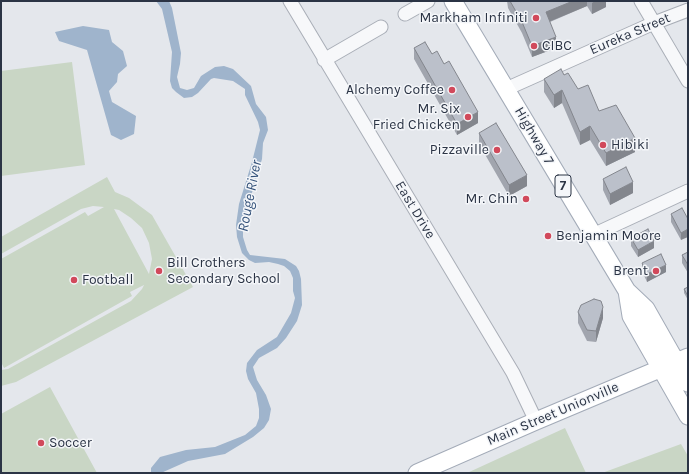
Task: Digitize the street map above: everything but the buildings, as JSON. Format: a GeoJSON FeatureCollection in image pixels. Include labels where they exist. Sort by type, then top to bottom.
{"type":"FeatureCollection","features":[{"type":"Feature","properties":{"kind":"main road","name":"Highway 7"},"geometry":{"type":"LineString","coordinates":[[453,1],[627,291],[646,309],[688,383]]}},
{"type":"Feature","properties":{"kind":"main road","name":"Highway 7"},"geometry":{"type":"LineString","coordinates":[[675,362],[688,416]]}},
{"type":"Feature","properties":{"kind":"main road","name":"Main Street Unionville"},"geometry":{"type":"LineString","coordinates":[[417,473],[675,362]]}},
{"type":"Feature","properties":{"kind":"street","name":"East Drive"},"geometry":{"type":"LineString","coordinates":[[290,1],[505,361],[536,421]]}},
{"type":"Feature","properties":{"kind":"street"},"geometry":{"type":"LineString","coordinates":[[405,14],[428,1]]}},
{"type":"Feature","properties":{"kind":"street"},"geometry":{"type":"LineString","coordinates":[[641,1],[688,81]]}},
{"type":"Feature","properties":{"kind":"street","name":"Eureka Street"},"geometry":{"type":"LineString","coordinates":[[506,89],[654,23],[688,10]]}},
{"type":"Feature","properties":{"kind":"street"},"geometry":{"type":"LineString","coordinates":[[324,60],[381,27]]}},
{"type":"Feature","properties":{"kind":"street"},"geometry":{"type":"LineString","coordinates":[[593,235],[688,191]]}},
{"type":"Feature","properties":{"kind":"green space"},"geometry":{"type":"Polygon","coordinates":[[[72,62],[85,165],[1,176],[1,71],[72,62]]]}},
{"type":"Feature","properties":{"kind":"green space"},"geometry":{"type":"Polygon","coordinates":[[[107,177],[115,192],[129,198],[152,215],[193,287],[16,382],[1,386],[1,370],[8,369],[131,301],[144,285],[130,292],[132,296],[4,368],[1,362],[1,259],[85,212],[88,216],[104,207],[93,206],[81,209],[1,254],[1,237],[107,177]],[[114,209],[149,274],[152,259],[149,243],[142,228],[119,210],[114,209]]]}},
{"type":"Feature","properties":{"kind":"green space","name":"Soccer"},"geometry":{"type":"Polygon","coordinates":[[[50,387],[97,473],[1,473],[1,414],[50,387]]]}},
{"type":"Feature","properties":{"kind":"green space"},"geometry":{"type":"Polygon","coordinates":[[[565,428],[586,473],[467,473],[565,428]]]}},
{"type":"Feature","properties":{"kind":"green space"},"geometry":{"type":"Polygon","coordinates":[[[681,444],[688,456],[688,473],[602,473],[681,444]]]}},
{"type":"Feature","properties":{"kind":"water","name":"Rouge River"},"geometry":{"type":"Polygon","coordinates":[[[156,1],[169,1],[172,8],[181,53],[177,77],[180,88],[187,90],[194,88],[201,76],[215,67],[224,66],[233,69],[251,86],[256,104],[266,117],[268,130],[263,143],[262,159],[246,213],[243,237],[250,255],[285,259],[296,266],[301,279],[302,305],[297,321],[286,338],[277,348],[259,358],[253,367],[257,380],[266,395],[271,409],[269,420],[264,428],[253,437],[225,454],[188,461],[161,473],[151,473],[151,468],[160,457],[186,450],[215,447],[245,435],[256,426],[259,418],[259,409],[256,393],[248,379],[246,371],[247,363],[257,350],[277,337],[291,313],[295,298],[293,291],[293,278],[290,271],[284,266],[278,264],[269,262],[255,263],[249,260],[242,253],[237,237],[236,225],[239,204],[260,130],[258,122],[245,95],[245,89],[233,81],[214,78],[211,79],[198,93],[192,97],[184,98],[176,92],[172,88],[170,81],[172,52],[162,9],[156,1]]]}},
{"type":"Feature","properties":{"kind":"water"},"geometry":{"type":"Polygon","coordinates":[[[83,26],[109,30],[112,42],[123,51],[127,66],[118,74],[117,82],[109,91],[112,102],[136,116],[134,134],[121,140],[111,135],[87,50],[59,41],[55,32],[83,26]]]}},
{"type":"Feature","properties":{"kind":"place","name":"Markham Infiniti"},"geometry":{"type":"Point","coordinates":[536,18]}},
{"type":"Feature","properties":{"kind":"place","name":"CIBC"},"geometry":{"type":"Point","coordinates":[534,46]}},
{"type":"Feature","properties":{"kind":"place","name":"Alchemy Coffee"},"geometry":{"type":"Point","coordinates":[452,90]}},
{"type":"Feature","properties":{"kind":"place","name":"Mr. Six Fried Chicken"},"geometry":{"type":"Point","coordinates":[468,117]}},
{"type":"Feature","properties":{"kind":"place","name":"Hibiki"},"geometry":{"type":"Point","coordinates":[603,145]}},
{"type":"Feature","properties":{"kind":"place","name":"Pizzaville"},"geometry":{"type":"Point","coordinates":[497,150]}},
{"type":"Feature","properties":{"kind":"place","name":"Mr. Chin"},"geometry":{"type":"Point","coordinates":[526,199]}},
{"type":"Feature","properties":{"kind":"place","name":"Benjamin Moore"},"geometry":{"type":"Point","coordinates":[548,236]}},
{"type":"Feature","properties":{"kind":"place","name":"Bill Crothers Secondary School"},"geometry":{"type":"Point","coordinates":[159,271]}},
{"type":"Feature","properties":{"kind":"place","name":"Brent"},"geometry":{"type":"Point","coordinates":[656,271]}},
{"type":"Feature","properties":{"kind":"place","name":"Football"},"geometry":{"type":"Point","coordinates":[74,280]}},
{"type":"Feature","properties":{"kind":"place","name":"Soccer"},"geometry":{"type":"Point","coordinates":[41,443]}}]}
